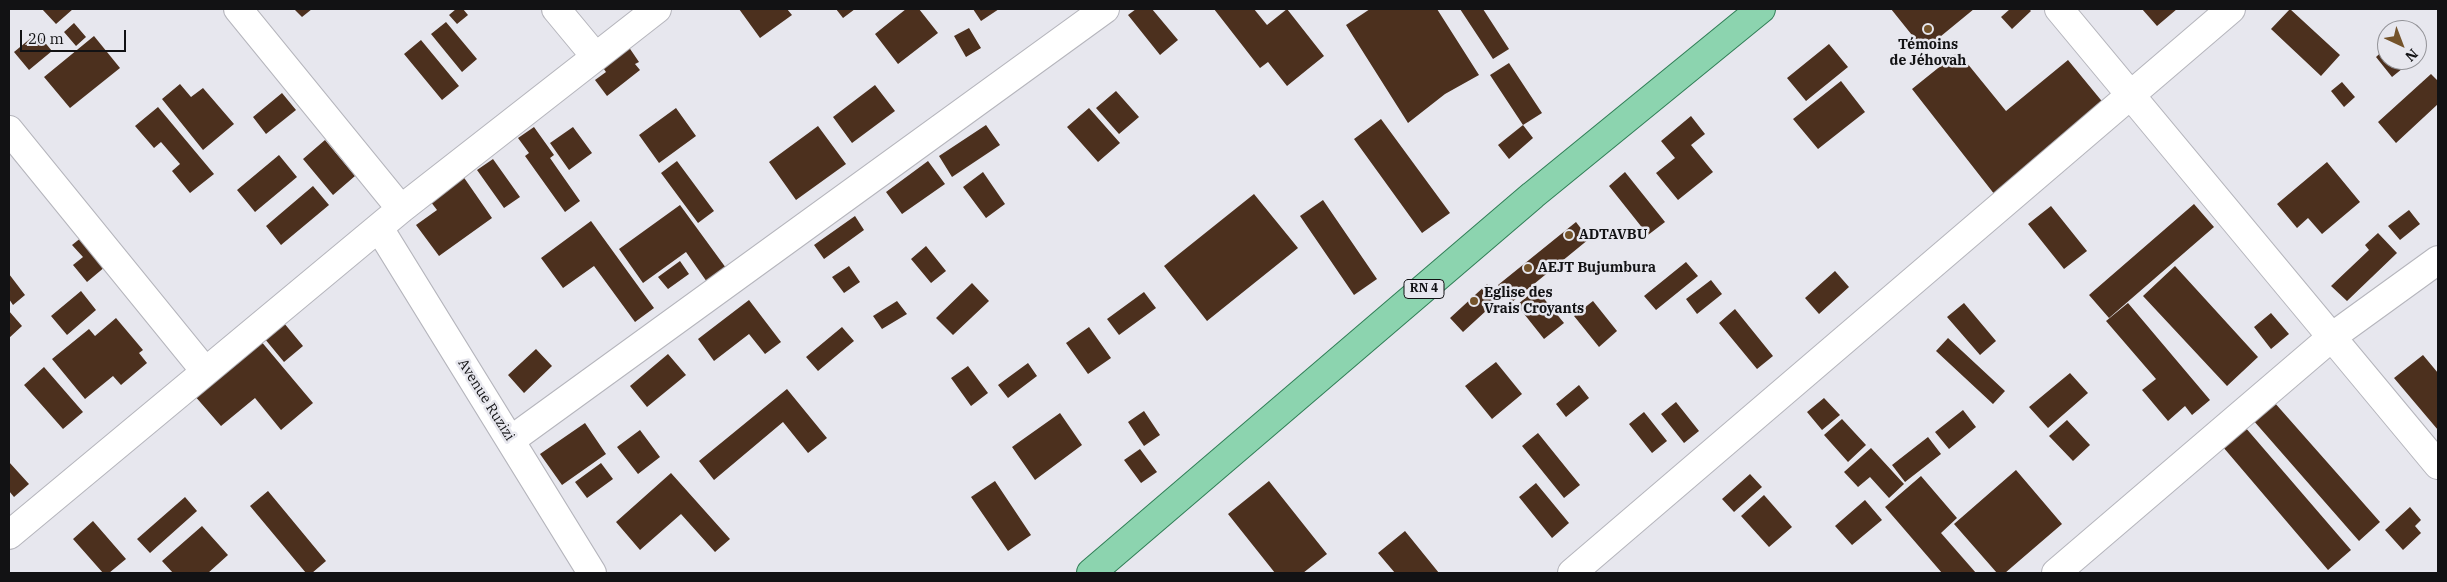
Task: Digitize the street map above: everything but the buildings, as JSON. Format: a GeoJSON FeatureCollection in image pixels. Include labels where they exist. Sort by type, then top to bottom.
{"type":"FeatureCollection","features":[{"type":"Feature","properties":{"kind":"main road","name":"RN 4"},"geometry":{"type":"LineString","coordinates":[[1091,573],[1533,195],[1761,9]]}},
{"type":"Feature","properties":{"kind":"street"},"geometry":{"type":"LineString","coordinates":[[238,9],[401,209]]}},
{"type":"Feature","properties":{"kind":"street"},"geometry":{"type":"LineString","coordinates":[[556,9],[595,56]]}},
{"type":"Feature","properties":{"kind":"street"},"geometry":{"type":"LineString","coordinates":[[10,531],[401,209],[656,9]]}},
{"type":"Feature","properties":{"kind":"street"},"geometry":{"type":"LineString","coordinates":[[511,440],[1105,9]]}},
{"type":"Feature","properties":{"kind":"street"},"geometry":{"type":"LineString","coordinates":[[2059,9],[2132,93],[2438,464]]}},
{"type":"Feature","properties":{"kind":"street"},"geometry":{"type":"LineString","coordinates":[[1572,573],[2231,9]]}},
{"type":"Feature","properties":{"kind":"street"},"geometry":{"type":"LineString","coordinates":[[9,130],[205,370]]}},
{"type":"Feature","properties":{"kind":"street","name":"Avenue Ruzizi"},"geometry":{"type":"LineString","coordinates":[[379,228],[592,573]]}},
{"type":"Feature","properties":{"kind":"street"},"geometry":{"type":"LineString","coordinates":[[2056,573],[2333,336],[2438,260]]}},
{"type":"Feature","properties":{"kind":"place","name":"Témoins de Jéhovah"},"geometry":{"type":"Point","coordinates":[1928,29]}},
{"type":"Feature","properties":{"kind":"place","name":"ADTAVBU"},"geometry":{"type":"Point","coordinates":[1569,235]}},
{"type":"Feature","properties":{"kind":"place","name":"AEJT Bujumbura"},"geometry":{"type":"Point","coordinates":[1528,268]}},
{"type":"Feature","properties":{"kind":"place","name":"Eglise des Vrais Croyants"},"geometry":{"type":"Point","coordinates":[1474,301]}}]}
